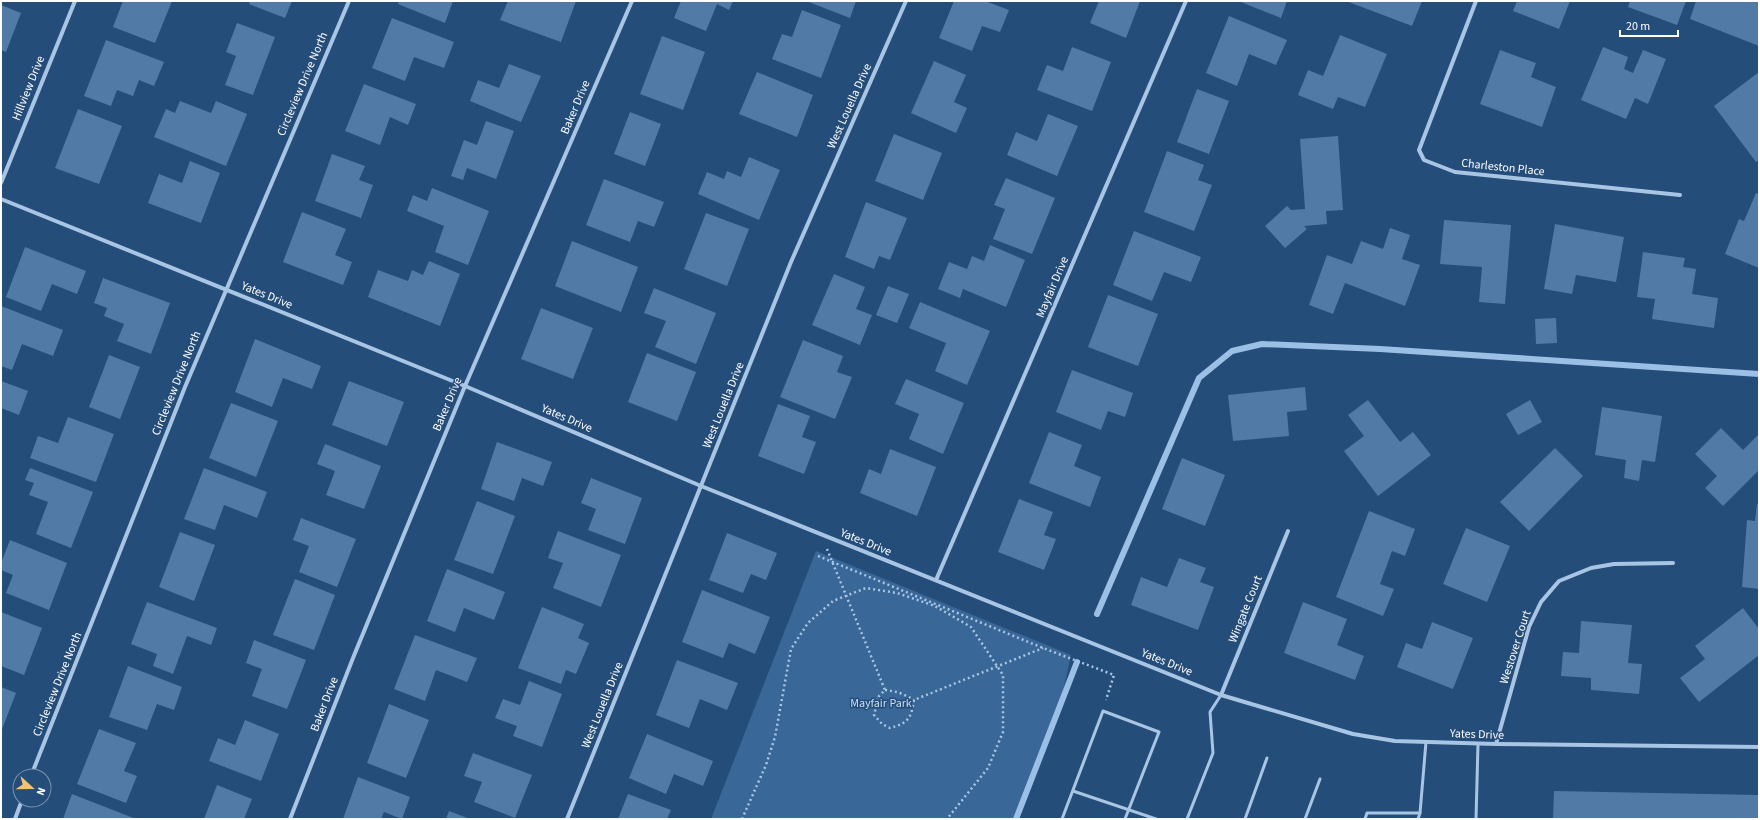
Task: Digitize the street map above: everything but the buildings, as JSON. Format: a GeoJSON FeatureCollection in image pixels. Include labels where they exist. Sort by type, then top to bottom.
{"type":"FeatureCollection","features":[{"type":"Feature","properties":{"kind":"street","name":"Hillview Drive"},"geometry":{"type":"LineString","coordinates":[[1,183],[57,40],[75,1]]}},
{"type":"Feature","properties":{"kind":"street","name":"Circleview Drive North"},"geometry":{"type":"LineString","coordinates":[[35,768],[185,387],[349,1]]}},
{"type":"Feature","properties":{"kind":"street","name":"Baker Drive"},"geometry":{"type":"LineString","coordinates":[[290,819],[353,658],[465,386],[632,1]]}},
{"type":"Feature","properties":{"kind":"street","name":"West Louella Drive"},"geometry":{"type":"LineString","coordinates":[[567,819],[791,262],[906,1]]}},
{"type":"Feature","properties":{"kind":"street","name":"Mayfair Drive"},"geometry":{"type":"LineString","coordinates":[[936,580],[1186,1]]}},
{"type":"Feature","properties":{"kind":"street","name":"Charleston Place"},"geometry":{"type":"LineString","coordinates":[[1476,1],[1419,150],[1424,160],[1455,172],[1680,195]]}},
{"type":"Feature","properties":{"kind":"street","name":"Yates Drive"},"geometry":{"type":"LineString","coordinates":[[1,198],[465,386],[701,486],[1221,695],[1353,734],[1395,741],[1478,744],[1759,747]]}},
{"type":"Feature","properties":{"kind":"street","name":"Wingate Court"},"geometry":{"type":"LineString","coordinates":[[1221,695],[1288,531]]}},
{"type":"Feature","properties":{"kind":"street","name":"Westover Court"},"geometry":{"type":"LineString","coordinates":[[1496,744],[1529,627],[1541,602],[1560,581],[1591,568],[1614,564],[1673,563]]}},
{"type":"Feature","properties":{"kind":"street"},"geometry":{"type":"LineString","coordinates":[[14,819],[19,808]]}},
{"type":"Feature","properties":{"kind":"lane"},"geometry":{"type":"LineString","coordinates":[[1186,819],[1213,753],[1210,712],[1221,695]]}},
{"type":"Feature","properties":{"kind":"lane"},"geometry":{"type":"LineString","coordinates":[[1062,819],[1103,711],[1159,732],[1125,819]]}},
{"type":"Feature","properties":{"kind":"lane"},"geometry":{"type":"LineString","coordinates":[[1418,819],[1420,813],[1426,742]]}},
{"type":"Feature","properties":{"kind":"lane"},"geometry":{"type":"LineString","coordinates":[[1476,819],[1478,744]]}},
{"type":"Feature","properties":{"kind":"lane"},"geometry":{"type":"LineString","coordinates":[[1245,819],[1267,758]]}},
{"type":"Feature","properties":{"kind":"lane"},"geometry":{"type":"LineString","coordinates":[[1305,819],[1320,779]]}},
{"type":"Feature","properties":{"kind":"lane"},"geometry":{"type":"LineString","coordinates":[[1072,791],[1156,819]]}},
{"type":"Feature","properties":{"kind":"lane"},"geometry":{"type":"LineString","coordinates":[[1365,819],[1367,813],[1420,813]]}},
{"type":"Feature","properties":{"kind":"path"},"geometry":{"type":"LineString","coordinates":[[819,534],[832,561],[885,690]]}},
{"type":"Feature","properties":{"kind":"path"},"geometry":{"type":"LineString","coordinates":[[818,556],[1043,648],[1114,675],[1103,711]]}},
{"type":"Feature","properties":{"kind":"path"},"geometry":{"type":"LineString","coordinates":[[742,819],[766,765],[776,737],[791,649],[808,623],[833,601],[866,588],[897,593],[935,606],[971,627],[1003,675],[1003,732],[988,768],[947,819]]}},
{"type":"Feature","properties":{"kind":"path"},"geometry":{"type":"LineString","coordinates":[[914,700],[1043,648]]}},
{"type":"Feature","properties":{"kind":"path"},"geometry":{"type":"LineString","coordinates":[[885,690],[879,696],[874,715],[882,724],[890,728],[903,725],[912,715],[914,700]]}},
{"type":"Feature","properties":{"kind":"path"},"geometry":{"type":"LineString","coordinates":[[885,690],[906,694],[914,700]]}},
{"type":"Feature","properties":{"kind":"green space","name":"Mayfair Park"},"geometry":{"type":"Polygon","coordinates":[[[816,551],[1071,655],[1059,709],[1016,819],[711,819],[816,551]]]}},
{"type":"Feature","properties":{"kind":"waterway"},"geometry":{"type":"LineString","coordinates":[[1097,614],[1199,378],[1232,351],[1262,344],[1380,349],[1759,374]]}},
{"type":"Feature","properties":{"kind":"waterway"},"geometry":{"type":"LineString","coordinates":[[1016,819],[1077,662]]}}]}
